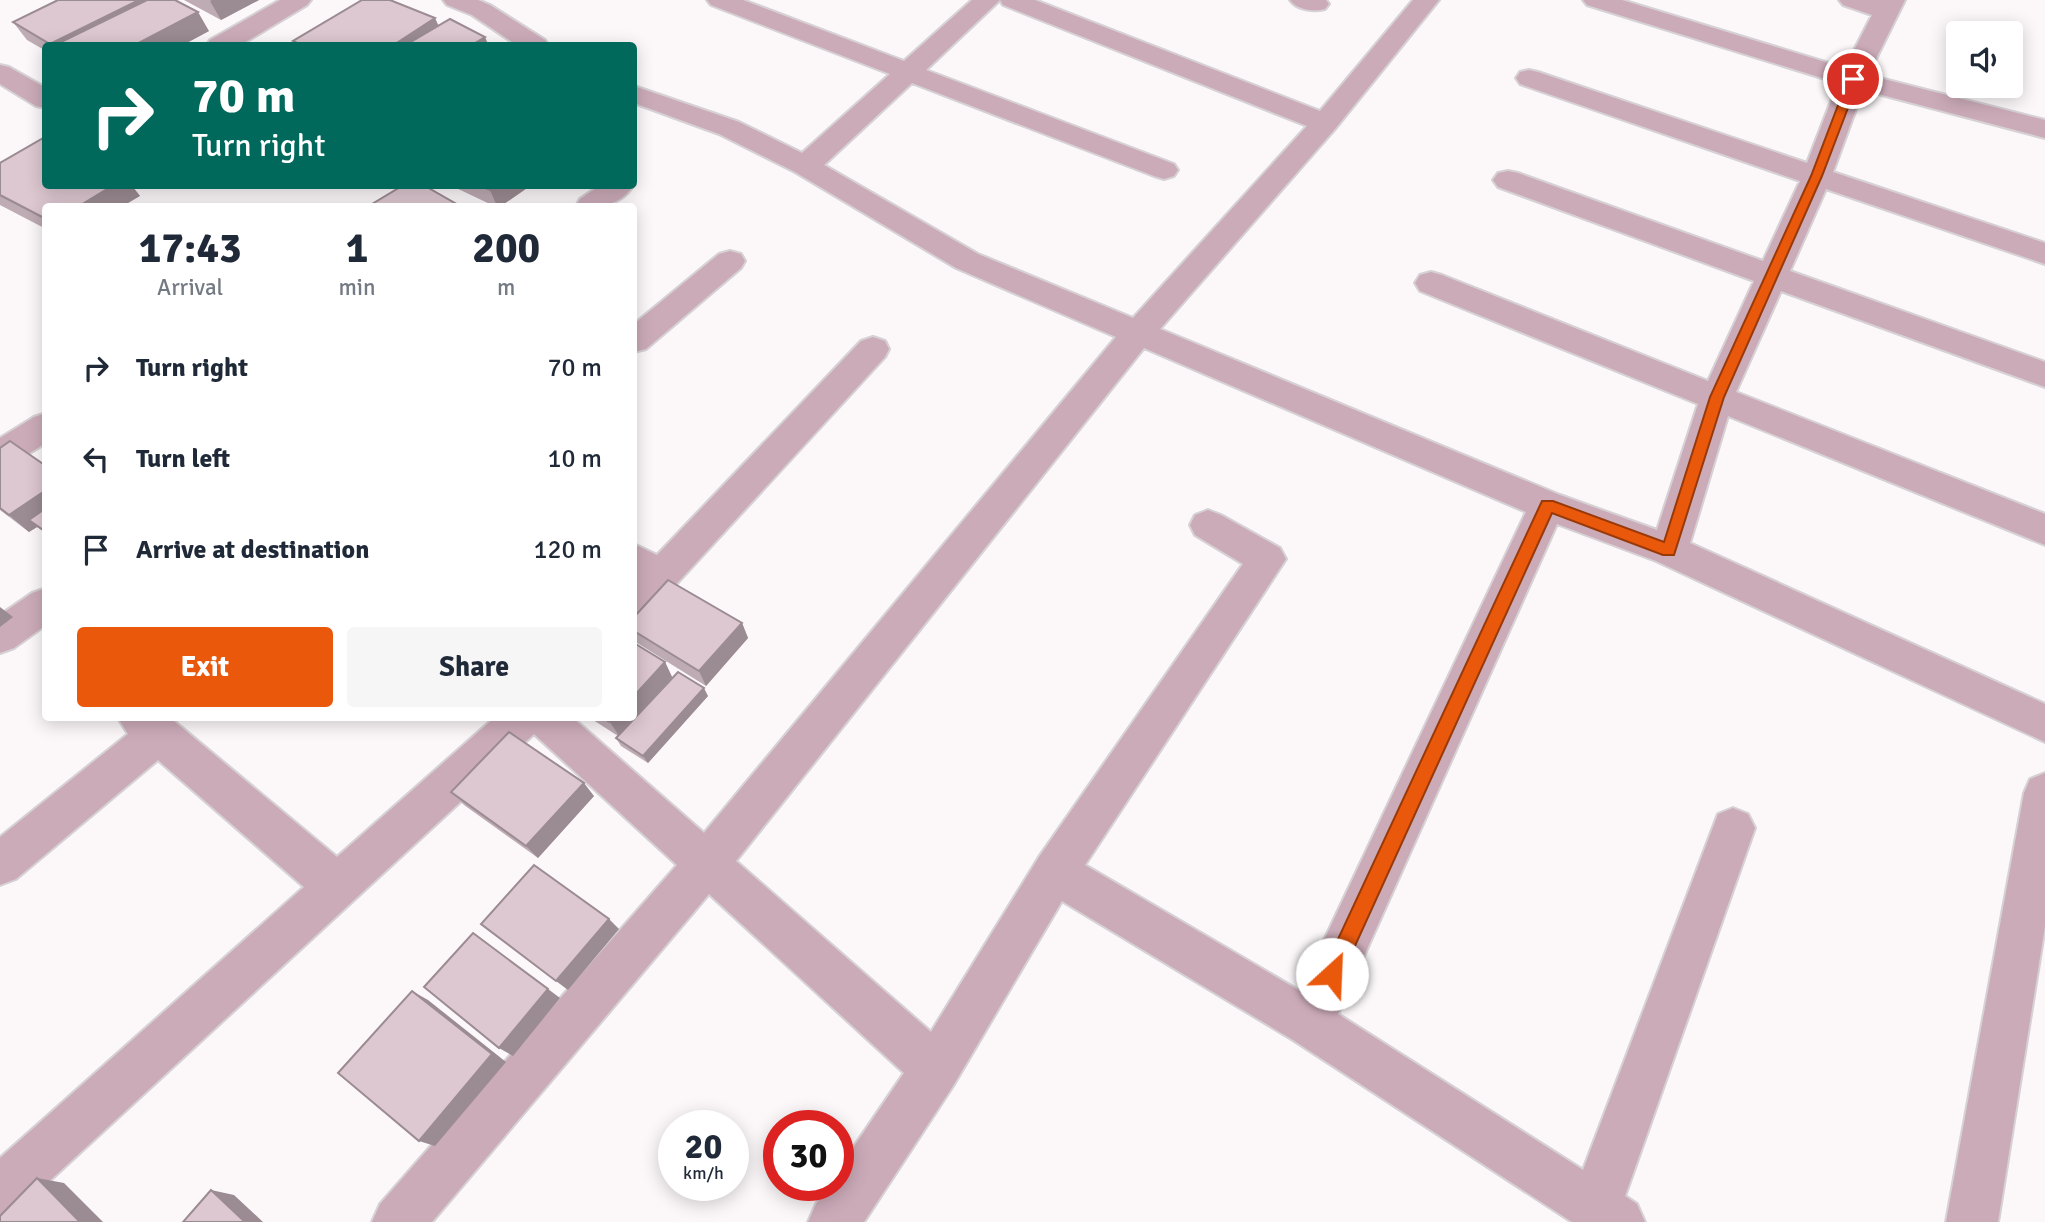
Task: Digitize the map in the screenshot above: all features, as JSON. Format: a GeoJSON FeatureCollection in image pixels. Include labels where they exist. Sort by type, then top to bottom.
{"type":"FeatureCollection","features":[{"type":"Feature","properties":{"kind":"street"},"geometry":{"type":"LineString","coordinates":[[226,42],[298,0]]}},
{"type":"Feature","properties":{"kind":"street"},"geometry":{"type":"LineString","coordinates":[[456,0],[488,5],[531,42]]}},
{"type":"Feature","properties":{"kind":"street"},"geometry":{"type":"LineString","coordinates":[[720,0],[1164,170]]}},
{"type":"Feature","properties":{"kind":"street"},"geometry":{"type":"LineString","coordinates":[[805,166],[987,0]]}},
{"type":"Feature","properties":{"kind":"street"},"geometry":{"type":"LineString","coordinates":[[1012,0],[1325,123]]}},
{"type":"Feature","properties":{"kind":"street"},"geometry":{"type":"LineString","coordinates":[[398,1222],[708,862],[1137,334],[1325,123],[1426,0]]}},
{"type":"Feature","properties":{"kind":"street"},"geometry":{"type":"LineString","coordinates":[[1596,0],[1853,79],[2045,130]]}},
{"type":"Feature","properties":{"kind":"street"},"geometry":{"type":"LineString","coordinates":[[1669,551],[1717,397],[1816,176],[1853,79],[1890,5],[1852,0]]}},
{"type":"Feature","properties":{"kind":"street"},"geometry":{"type":"LineString","coordinates":[[0,73],[42,98]]}},
{"type":"Feature","properties":{"kind":"street"},"geometry":{"type":"LineString","coordinates":[[1529,78],[2045,254]]}},
{"type":"Feature","properties":{"kind":"street"},"geometry":{"type":"LineString","coordinates":[[637,95],[729,128],[805,166],[967,261],[1548,505],[1669,551],[2045,724]]}},
{"type":"Feature","properties":{"kind":"street"},"geometry":{"type":"LineString","coordinates":[[1508,180],[2045,375]]}},
{"type":"Feature","properties":{"kind":"street"},"geometry":{"type":"LineString","coordinates":[[594,203],[614,189]]}},
{"type":"Feature","properties":{"kind":"street"},"geometry":{"type":"LineString","coordinates":[[637,338],[730,261]]}},
{"type":"Feature","properties":{"kind":"street"},"geometry":{"type":"LineString","coordinates":[[1431,283],[2045,530]]}},
{"type":"Feature","properties":{"kind":"street"},"geometry":{"type":"LineString","coordinates":[[637,595],[647,567],[873,349]]}},
{"type":"Feature","properties":{"kind":"street"},"geometry":{"type":"LineString","coordinates":[[0,455],[42,429]]}},
{"type":"Feature","properties":{"kind":"street"},"geometry":{"type":"LineString","coordinates":[[1310,1023],[1548,505]]}},
{"type":"Feature","properties":{"kind":"street"},"geometry":{"type":"LineString","coordinates":[[834,1222],[936,1069],[1055,872],[1267,559],[1208,525]]}},
{"type":"Feature","properties":{"kind":"street"},"geometry":{"type":"LineString","coordinates":[[0,1192],[519,721]]}},
{"type":"Feature","properties":{"kind":"street"},"geometry":{"type":"LineString","coordinates":[[548,721],[936,1069]]}},
{"type":"Feature","properties":{"kind":"street"},"geometry":{"type":"LineString","coordinates":[[0,864],[148,726],[337,886]]}},
{"type":"Feature","properties":{"kind":"street"},"geometry":{"type":"LineString","coordinates":[[1972,1222],[2045,793]]}},
{"type":"Feature","properties":{"kind":"street"},"geometry":{"type":"LineString","coordinates":[[1055,872],[1310,1023],[1607,1215],[1733,828]]}},
{"type":"Feature","properties":{"kind":"building"},"geometry":{"type":"Polygon","coordinates":[[[58,0],[139,0],[54,42],[47,42],[13,22],[58,0]]]}},
{"type":"Feature","properties":{"kind":"building"},"geometry":{"type":"Polygon","coordinates":[[[147,0],[175,0],[198,12],[141,42],[61,42],[147,0]]]}},
{"type":"Feature","properties":{"kind":"building"},"geometry":{"type":"Polygon","coordinates":[[[362,0],[390,0],[435,18],[398,42],[293,41],[362,0]]]}},
{"type":"Feature","properties":{"kind":"building"},"geometry":{"type":"Polygon","coordinates":[[[450,19],[485,37],[477,42],[411,42],[450,19]]]}},
{"type":"Feature","properties":{"kind":"building"},"geometry":{"type":"Polygon","coordinates":[[[42,139],[42,189],[107,189],[84,203],[42,203],[42,217],[0,195],[0,163],[42,139]]]}},
{"type":"Feature","properties":{"kind":"building"},"geometry":{"type":"Polygon","coordinates":[[[397,189],[430,189],[455,203],[374,203],[397,189]]]}},
{"type":"Feature","properties":{"kind":"building"},"geometry":{"type":"Polygon","coordinates":[[[10,441],[42,463],[42,493],[9,515],[0,508],[0,448],[10,441]]]}},
{"type":"Feature","properties":{"kind":"building"},"geometry":{"type":"Polygon","coordinates":[[[42,511],[42,529],[29,520],[42,511]]]}},
{"type":"Feature","properties":{"kind":"building"},"geometry":{"type":"Polygon","coordinates":[[[668,580],[742,623],[699,671],[637,633],[637,614],[668,580]]]}},
{"type":"Feature","properties":{"kind":"building"},"geometry":{"type":"Polygon","coordinates":[[[637,645],[665,662],[637,693],[637,645]]]}},
{"type":"Feature","properties":{"kind":"building"},"geometry":{"type":"Polygon","coordinates":[[[678,672],[704,688],[643,756],[616,738],[632,721],[637,721],[637,716],[678,672]]]}},
{"type":"Feature","properties":{"kind":"building"},"geometry":{"type":"Polygon","coordinates":[[[509,732],[584,783],[526,846],[451,792],[509,732]]]}},
{"type":"Feature","properties":{"kind":"building"},"geometry":{"type":"Polygon","coordinates":[[[534,865],[609,919],[556,981],[481,924],[534,865]]]}},
{"type":"Feature","properties":{"kind":"building"},"geometry":{"type":"Polygon","coordinates":[[[473,933],[548,989],[499,1048],[424,987],[473,933]]]}},
{"type":"Feature","properties":{"kind":"building"},"geometry":{"type":"Polygon","coordinates":[[[412,991],[492,1054],[419,1141],[338,1073],[412,991]]]}},
{"type":"Feature","properties":{"kind":"building"},"geometry":{"type":"Polygon","coordinates":[[[37,1178],[80,1222],[0,1222],[0,1216],[37,1178]]]}},
{"type":"Feature","properties":{"kind":"building"},"geometry":{"type":"Polygon","coordinates":[[[211,1190],[245,1222],[183,1222],[211,1190]]]}},
{"type":"Feature","properties":{"kind":"route"},"geometry":{"type":"LineString","coordinates":[[1332,974],[1548,505],[1669,551],[1717,397],[1816,176],[1853,79]]}}]}
